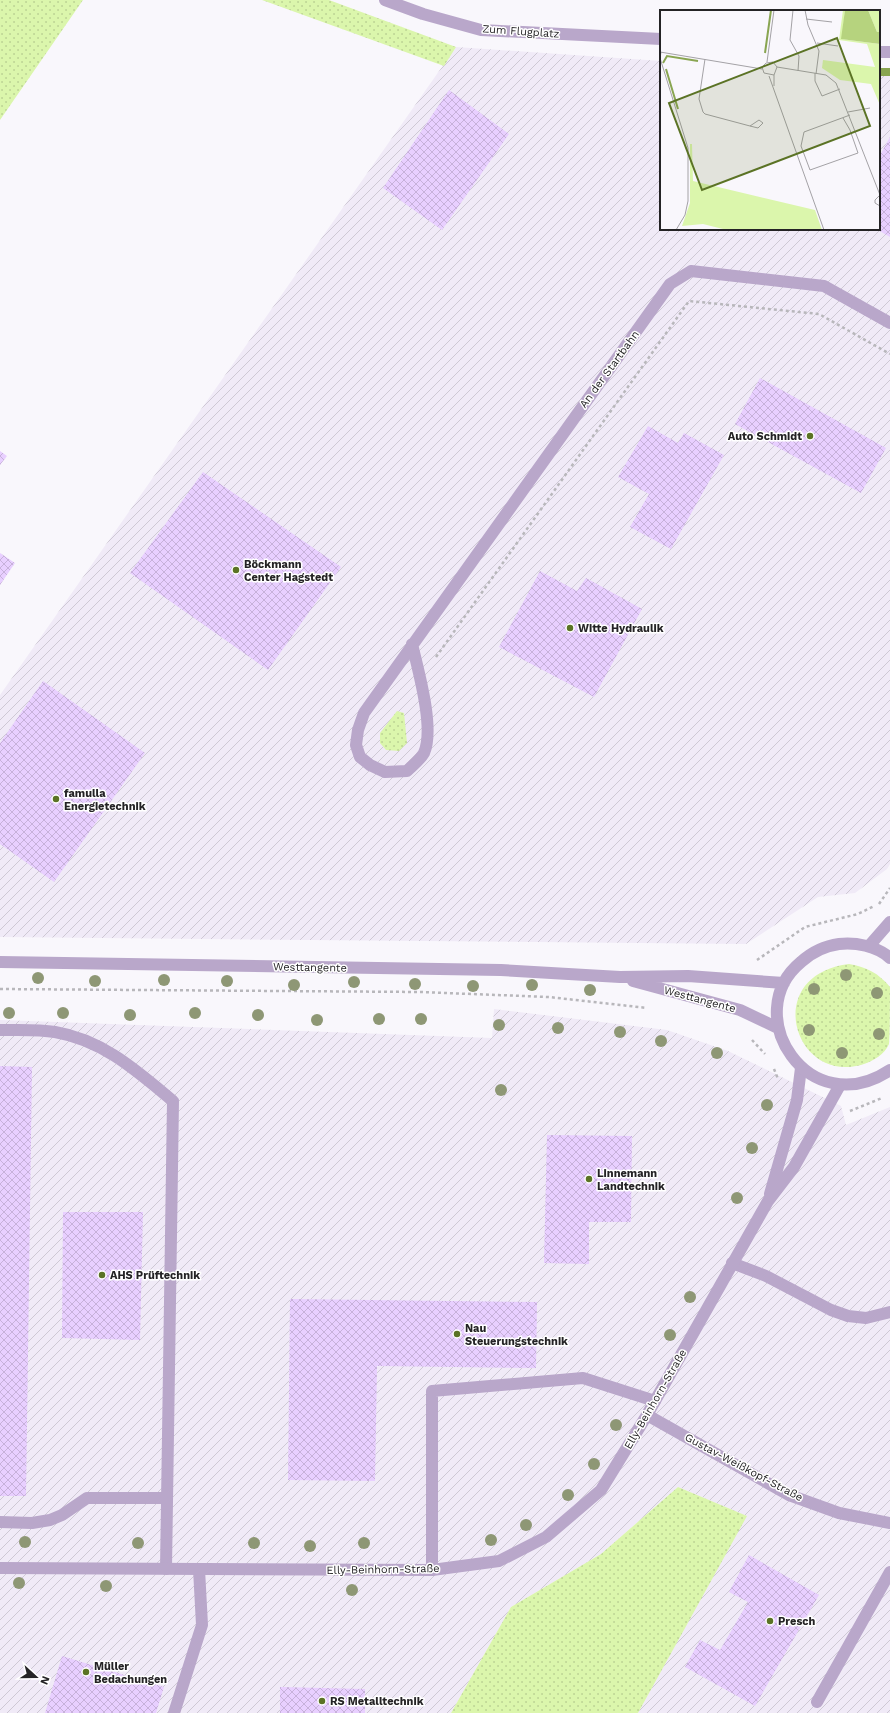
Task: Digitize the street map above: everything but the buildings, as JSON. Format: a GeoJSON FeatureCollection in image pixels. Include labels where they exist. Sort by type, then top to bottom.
{"type":"FeatureCollection","features":[{"type":"Feature","properties":{"kind":"street","name":"Zum Flugplatz"},"geometry":{"type":"LineString","coordinates":[[385,0],[423,14],[482,30],[660,40]]}},
{"type":"Feature","properties":{"kind":"street","name":"An der Startbahn"},"geometry":{"type":"LineString","coordinates":[[412,644],[421,679],[426,718],[426,743],[424,753],[407,771],[385,772],[370,765],[360,757],[356,745],[358,730],[364,713],[412,644],[670,284],[691,271],[824,286],[890,323]]}},
{"type":"Feature","properties":{"kind":"street"},"geometry":{"type":"LineString","coordinates":[[869,946],[890,922]]}},
{"type":"Feature","properties":{"kind":"street"},"geometry":{"type":"LineString","coordinates":[[890,958],[869,946],[849,943],[829,946],[811,954],[795,966],[784,983],[777,1005],[778,1028],[786,1050],[801,1068],[813,1076],[826,1082],[860,1084],[878,1077],[890,1070]]}},
{"type":"Feature","properties":{"kind":"street","name":"Westtangente"},"geometry":{"type":"LineString","coordinates":[[0,962],[501,970],[620,977],[688,976],[784,983]]}},
{"type":"Feature","properties":{"kind":"street","name":"Westtangente"},"geometry":{"type":"LineString","coordinates":[[620,977],[740,1010],[778,1028]]}},
{"type":"Feature","properties":{"kind":"street"},"geometry":{"type":"LineString","coordinates":[[0,1030],[54,1031],[82,1038],[132,1066],[172,1101],[166,1569]]}},
{"type":"Feature","properties":{"kind":"street","name":"Elly-Beinhorn-Straße"},"geometry":{"type":"LineString","coordinates":[[768,1201],[797,1100],[801,1068]]}},
{"type":"Feature","properties":{"kind":"street","name":"Elly-Beinhorn-Straße"},"geometry":{"type":"LineString","coordinates":[[0,1568],[432,1570],[499,1561],[546,1537],[601,1490],[647,1415],[732,1262],[768,1201],[794,1167],[840,1084]]}},
{"type":"Feature","properties":{"kind":"street"},"geometry":{"type":"LineString","coordinates":[[732,1262],[766,1276],[831,1310],[848,1316],[866,1318],[890,1312]]}},
{"type":"Feature","properties":{"kind":"street"},"geometry":{"type":"LineString","coordinates":[[432,1570],[432,1391],[583,1378],[655,1401]]}},
{"type":"Feature","properties":{"kind":"street","name":"Gustav-Weißkopf-Straße"},"geometry":{"type":"LineString","coordinates":[[647,1415],[789,1494],[839,1513],[890,1523]]}},
{"type":"Feature","properties":{"kind":"street"},"geometry":{"type":"LineString","coordinates":[[0,1522],[32,1523],[50,1520],[72,1510],[87,1498],[166,1498]]}},
{"type":"Feature","properties":{"kind":"street"},"geometry":{"type":"LineString","coordinates":[[174,1713],[202,1625],[199,1569]]}},
{"type":"Feature","properties":{"kind":"street"},"geometry":{"type":"LineString","coordinates":[[817,1702],[890,1572]]}},
{"type":"Feature","properties":{"kind":"path"},"geometry":{"type":"LineString","coordinates":[[421,679],[689,300],[819,314],[890,354]]}},
{"type":"Feature","properties":{"kind":"path"},"geometry":{"type":"LineString","coordinates":[[0,990],[420,992],[549,997],[654,1009]]}},
{"type":"Feature","properties":{"kind":"shaded area"},"geometry":{"type":"Polygon","coordinates":[[[456,47],[660,61],[660,230],[880,230],[880,74],[890,75],[890,864],[887,869],[855,893],[818,897],[746,944],[0,937],[0,695],[456,47]]]}},
{"type":"Feature","properties":{"kind":"shaded area"},"geometry":{"type":"Polygon","coordinates":[[[494,1009],[667,1030],[728,1051],[841,1106],[846,1125],[890,1107],[890,1713],[638,1713],[746,1516],[678,1487],[601,1554],[511,1607],[451,1713],[0,1713],[0,1020],[492,1038],[494,1009]]]}},
{"type":"Feature","properties":{"kind":"green space"},"geometry":{"type":"Polygon","coordinates":[[[0,0],[83,0],[0,120],[0,0]]]}},
{"type":"Feature","properties":{"kind":"green space"},"geometry":{"type":"Polygon","coordinates":[[[262,0],[329,0],[456,47],[444,66],[262,0]]]}},
{"type":"Feature","properties":{"kind":"green space"},"geometry":{"type":"Polygon","coordinates":[[[397,711],[404,713],[407,743],[399,751],[386,750],[380,743],[380,733],[397,711]]]}},
{"type":"Feature","properties":{"kind":"green space"},"geometry":{"type":"Polygon","coordinates":[[[849,964],[872,971],[890,987],[889,1044],[882,1054],[871,1061],[864,1064],[840,1067],[820,1060],[805,1045],[797,1027],[796,1007],[804,988],[821,972],[849,964]]]}},
{"type":"Feature","properties":{"kind":"green space"},"geometry":{"type":"Polygon","coordinates":[[[678,1487],[747,1516],[638,1713],[451,1713],[511,1607],[601,1554],[678,1487]]]}},
{"type":"Feature","properties":{"kind":"waterway"},"geometry":{"type":"LineString","coordinates":[[880,72],[890,72]]}},
{"type":"Feature","properties":{"kind":"place","name":"Auto Schmidt"},"geometry":{"type":"Point","coordinates":[810,436]}},
{"type":"Feature","properties":{"kind":"place","name":"Böckmann Center Hagstedt"},"geometry":{"type":"Point","coordinates":[236,570]}},
{"type":"Feature","properties":{"kind":"place","name":"Witte Hydraulik"},"geometry":{"type":"Point","coordinates":[570,628]}},
{"type":"Feature","properties":{"kind":"place","name":"famulla Energietechnik"},"geometry":{"type":"Point","coordinates":[56,799]}},
{"type":"Feature","properties":{"kind":"place","name":"Linnemann Landtechnik"},"geometry":{"type":"Point","coordinates":[589,1179]}},
{"type":"Feature","properties":{"kind":"place","name":"AHS Prüftechnik"},"geometry":{"type":"Point","coordinates":[102,1275]}},
{"type":"Feature","properties":{"kind":"place","name":"Nau Steuerungstechnik"},"geometry":{"type":"Point","coordinates":[457,1334]}},
{"type":"Feature","properties":{"kind":"place","name":"Presch"},"geometry":{"type":"Point","coordinates":[770,1621]}},
{"type":"Feature","properties":{"kind":"place","name":"Müller Bedachungen"},"geometry":{"type":"Point","coordinates":[86,1672]}},
{"type":"Feature","properties":{"kind":"place","name":"RS Metalltechnik"},"geometry":{"type":"Point","coordinates":[322,1701]}}]}
